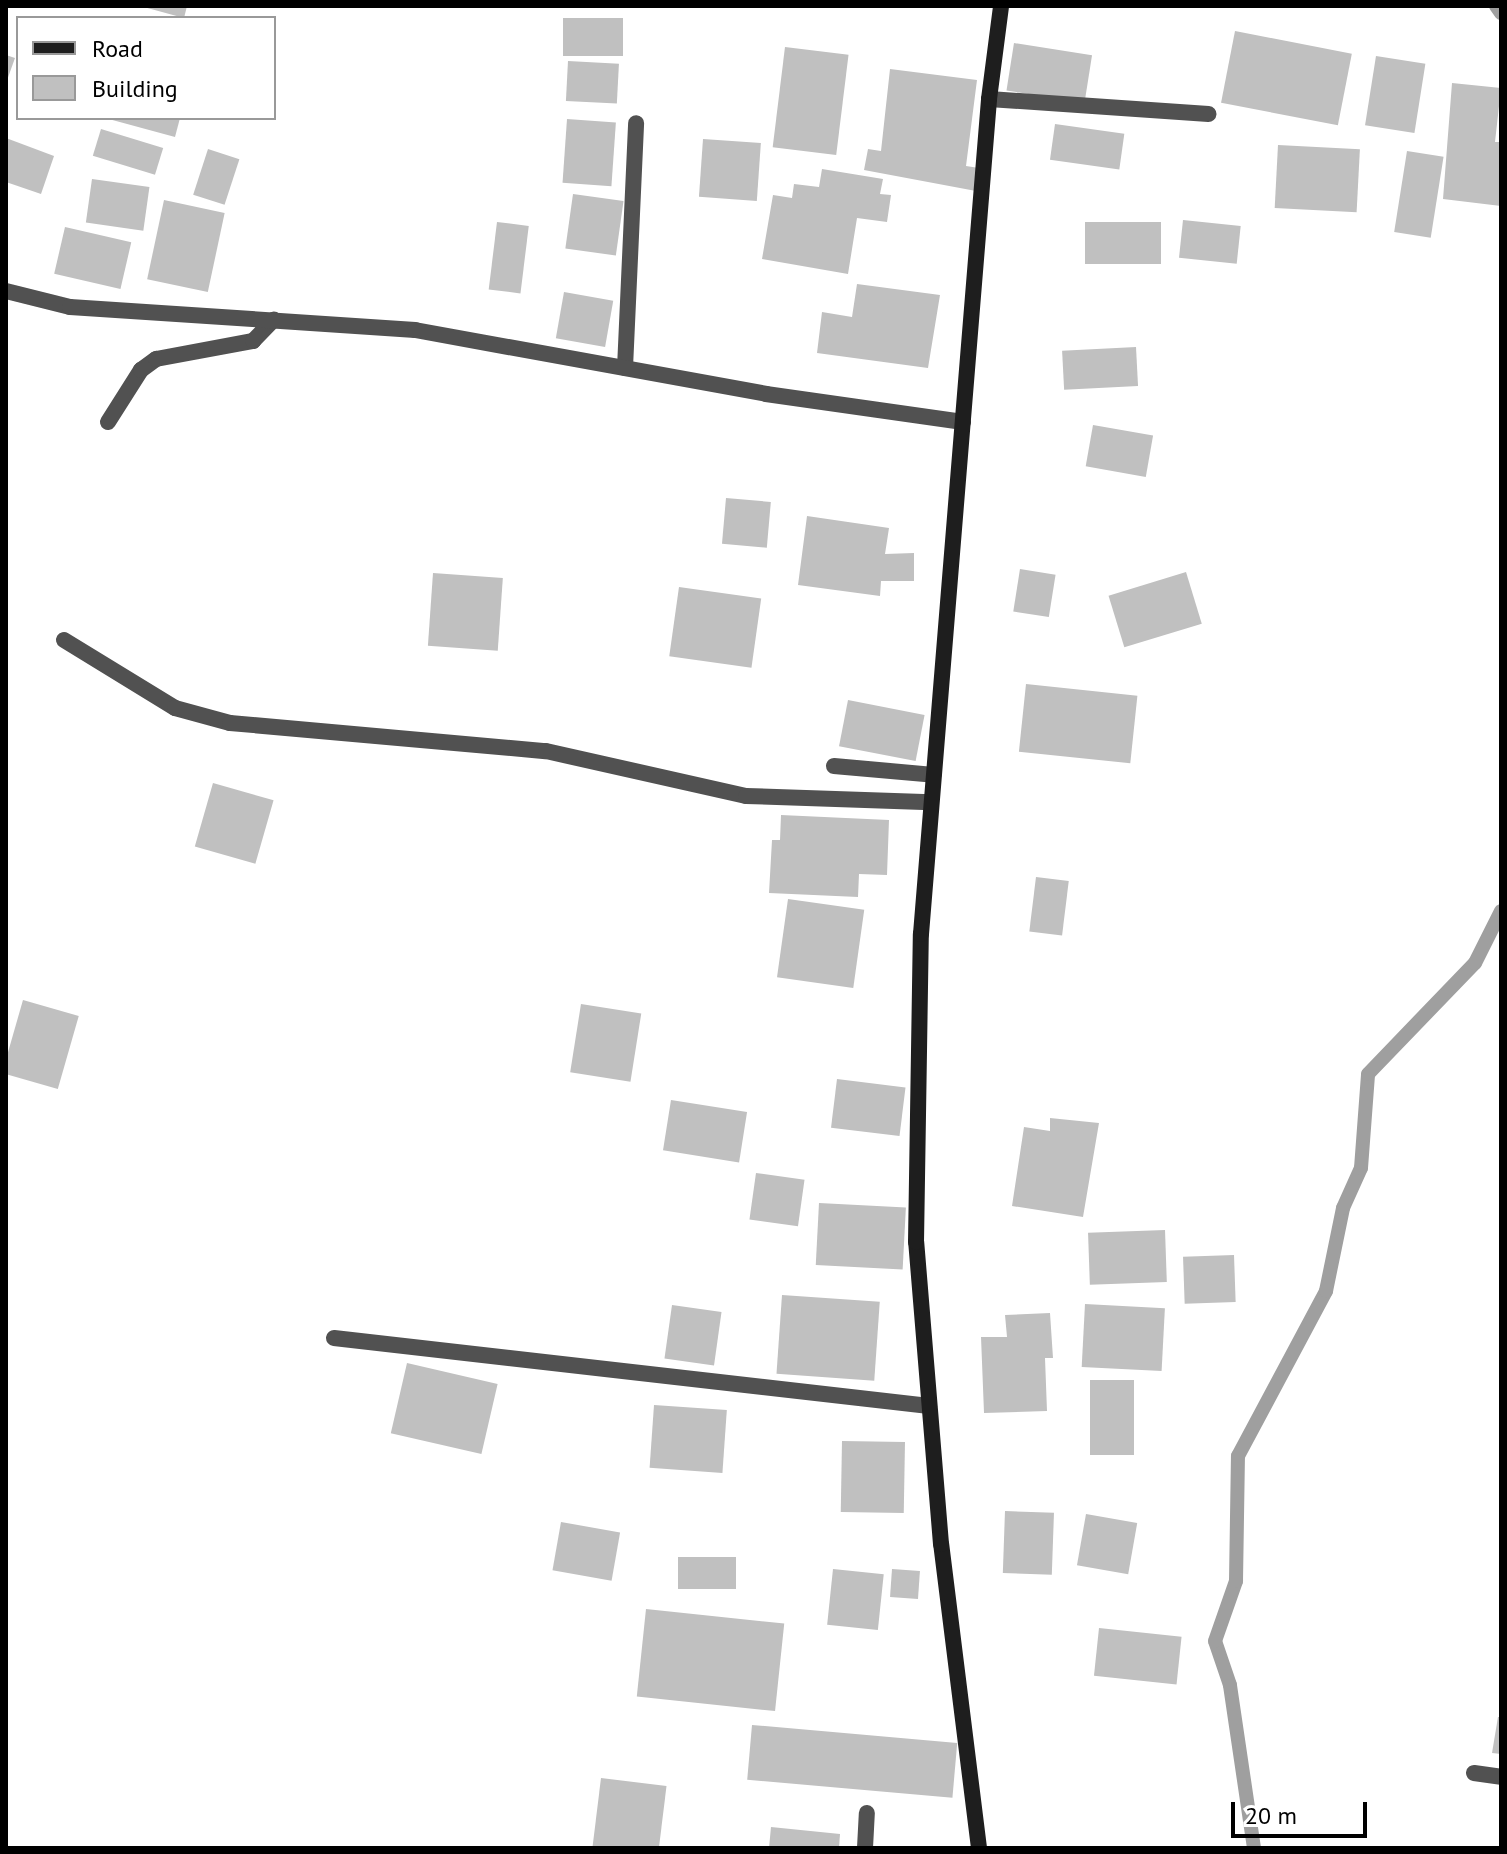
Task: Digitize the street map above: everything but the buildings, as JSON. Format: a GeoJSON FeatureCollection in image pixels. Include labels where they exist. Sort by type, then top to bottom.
{"type":"FeatureCollection","features":[{"type":"Feature","properties":{"kind":"street"},"geometry":{"type":"LineString","coordinates":[[979,1848],[929,1406],[916,1242],[921,934],[989,99],[1001,6]]}},
{"type":"Feature","properties":{"kind":"street"},"geometry":{"type":"LineString","coordinates":[[989,99],[1208,114]]}},
{"type":"Feature","properties":{"kind":"street"},"geometry":{"type":"LineString","coordinates":[[625,368],[636,123]]}},
{"type":"Feature","properties":{"kind":"street"},"geometry":{"type":"LineString","coordinates":[[6,291],[70,307],[415,330],[625,368],[963,422]]}},
{"type":"Feature","properties":{"kind":"street"},"geometry":{"type":"LineString","coordinates":[[108,422],[141,370],[156,359],[253,341],[274,319]]}},
{"type":"Feature","properties":{"kind":"street"},"geometry":{"type":"LineString","coordinates":[[64,640],[175,708],[230,723],[546,751],[746,796],[931,802]]}},
{"type":"Feature","properties":{"kind":"street"},"geometry":{"type":"LineString","coordinates":[[834,766],[934,775]]}},
{"type":"Feature","properties":{"kind":"street"},"geometry":{"type":"LineString","coordinates":[[334,1338],[929,1406]]}},
{"type":"Feature","properties":{"kind":"street"},"geometry":{"type":"LineString","coordinates":[[1474,1773],[1501,1777]]}},
{"type":"Feature","properties":{"kind":"street"},"geometry":{"type":"LineString","coordinates":[[865,1848],[867,1813]]}},
{"type":"Feature","properties":{"kind":"waterway"},"geometry":{"type":"LineString","coordinates":[[1496,6],[1501,13]]}},
{"type":"Feature","properties":{"kind":"waterway"},"geometry":{"type":"LineString","coordinates":[[1254,1848],[1230,1685],[1215,1641],[1236,1581],[1238,1456],[1326,1291],[1343,1208],[1361,1168],[1368,1074],[1475,963],[1501,911]]}}]}
